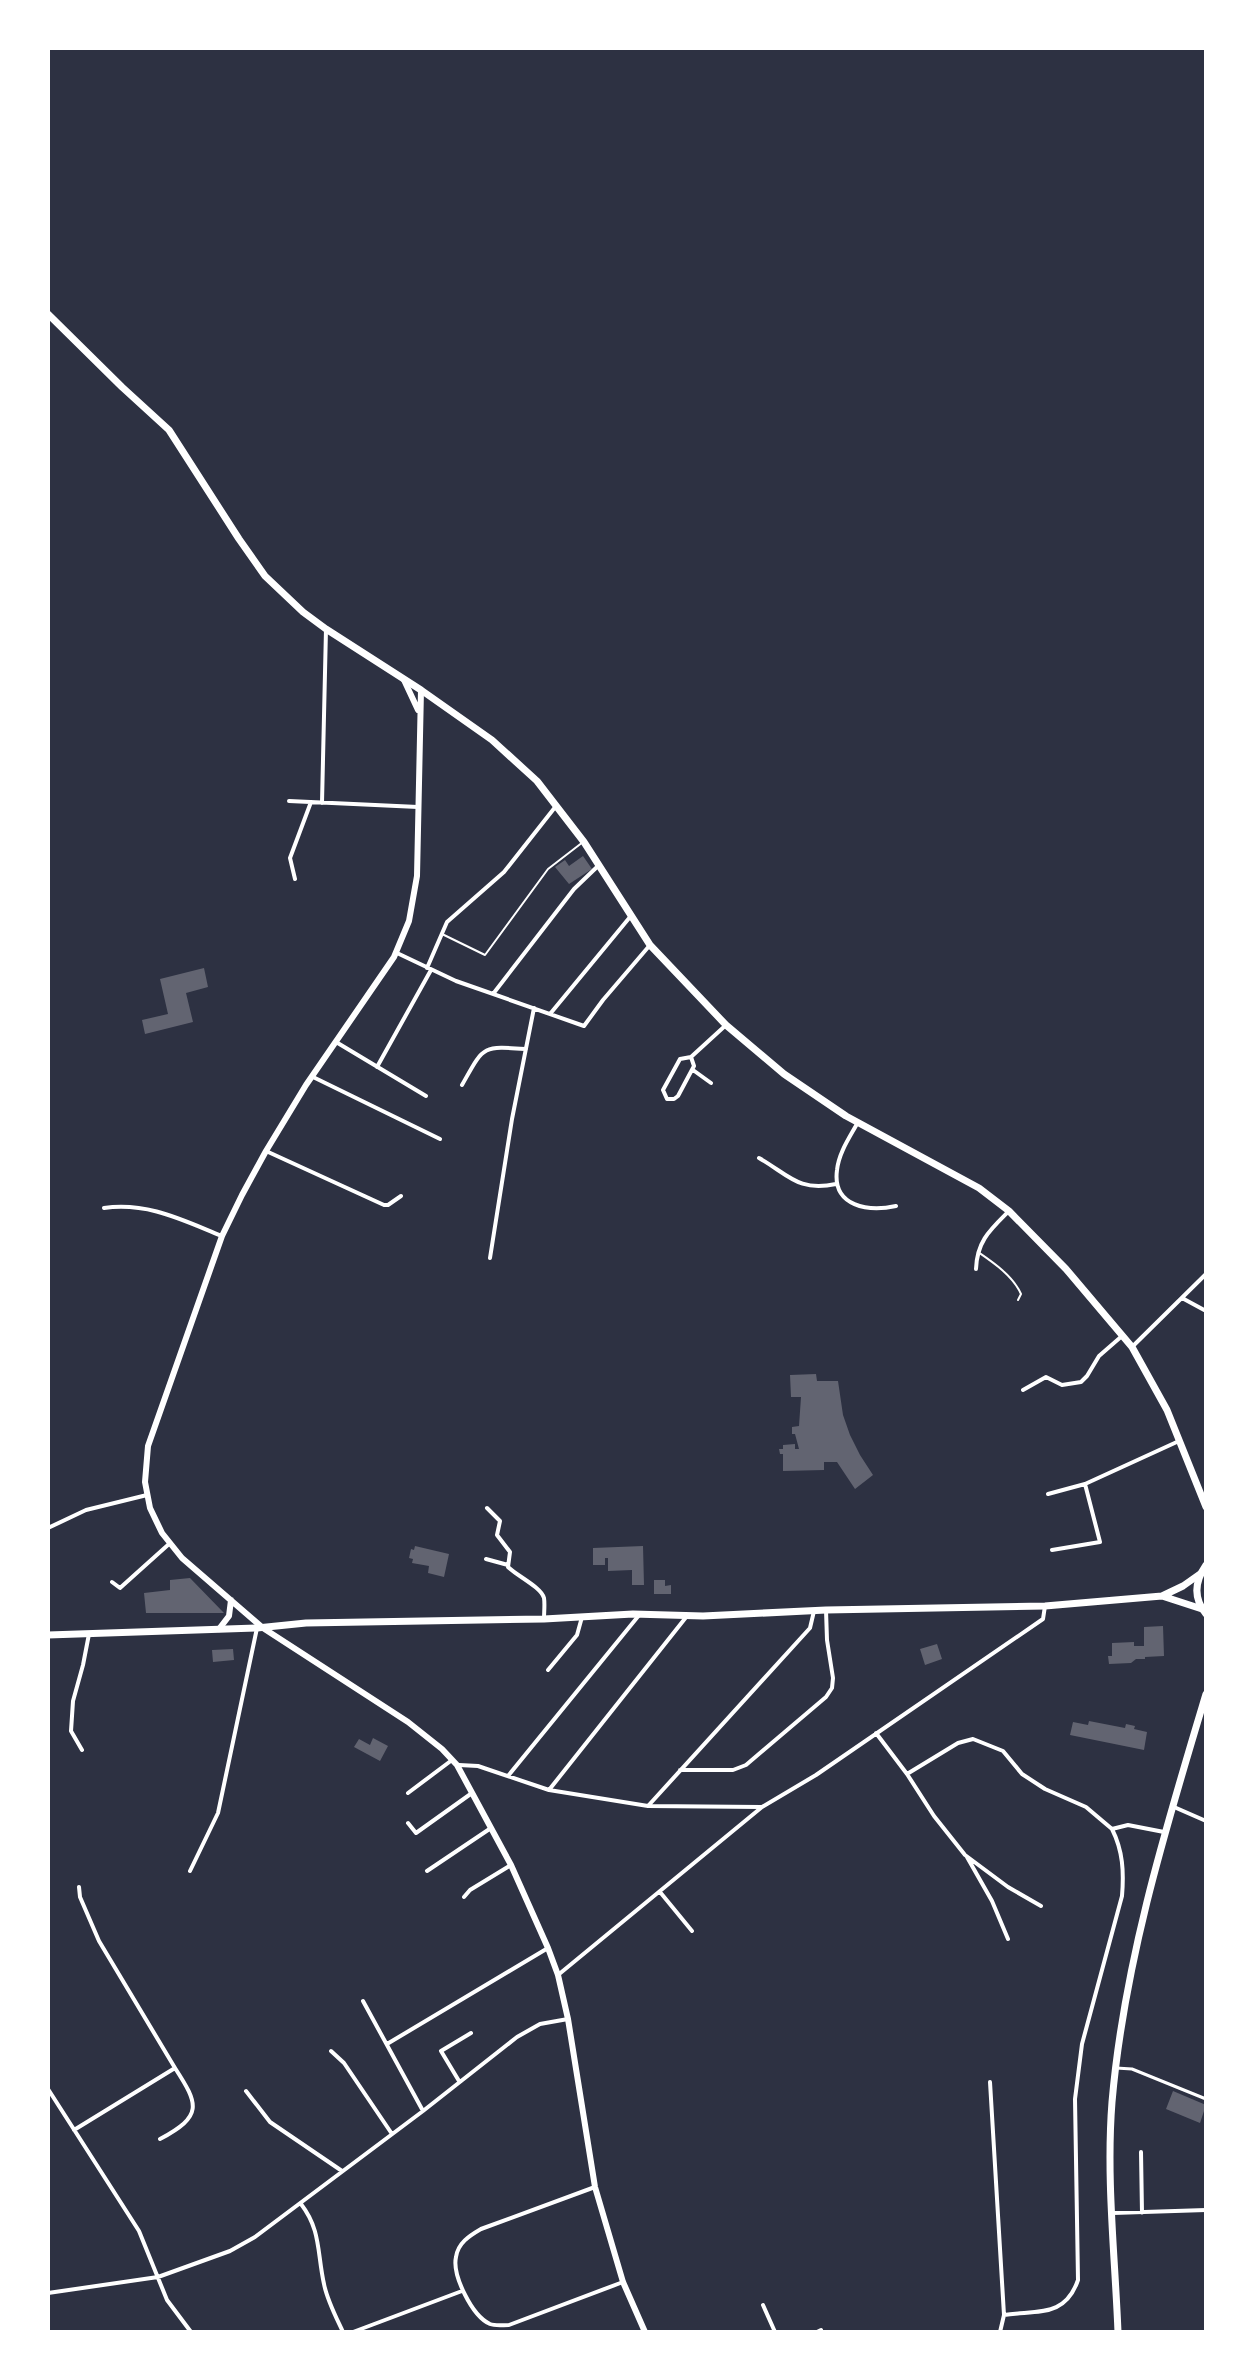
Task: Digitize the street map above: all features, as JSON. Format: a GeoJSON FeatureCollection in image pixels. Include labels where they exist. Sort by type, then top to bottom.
{"type":"FeatureCollection","features":[{"type":"Feature","properties":{"kind":"main road"},"geometry":{"type":"LineString","coordinates":[[48,314],[169,430],[265,576],[326,629],[421,690],[516,760],[557,805],[584,842],[650,945],[726,1025],[784,1074],[858,1122],[979,1188],[1009,1211],[1066,1269],[1132,1347],[1167,1410],[1206,1507]]}},
{"type":"Feature","properties":{"kind":"main road"},"geometry":{"type":"LineString","coordinates":[[403,679],[420,713]]}},
{"type":"Feature","properties":{"kind":"main road"},"geometry":{"type":"LineString","coordinates":[[421,690],[414,898],[409,921],[396,953],[266,1151],[222,1236],[148,1446],[147,1495],[155,1521],[169,1544],[260,1628],[427,1736],[454,1763],[472,1793],[511,1865],[558,1975],[595,2187],[623,2282],[645,2332]]}},
{"type":"Feature","properties":{"kind":"main road"},"geometry":{"type":"LineString","coordinates":[[1204,1612],[1196,1594],[1196,1584],[1206,1565]]}},
{"type":"Feature","properties":{"kind":"main road"},"geometry":{"type":"LineString","coordinates":[[48,1635],[260,1628],[306,1623],[1045,1606],[1162,1596],[1200,1574]]}},
{"type":"Feature","properties":{"kind":"main road"},"geometry":{"type":"LineString","coordinates":[[1162,1596],[1204,1612]]}},
{"type":"Feature","properties":{"kind":"main road"},"geometry":{"type":"LineString","coordinates":[[219,1629],[229,1616],[231,1600]]}},
{"type":"Feature","properties":{"kind":"main road"},"geometry":{"type":"LineString","coordinates":[[1118,2332],[1110,2150],[1116,2068],[1143,1918],[1206,1694]]}},
{"type":"Feature","properties":{"kind":"street"},"geometry":{"type":"LineString","coordinates":[[322,803],[326,629]]}},
{"type":"Feature","properties":{"kind":"street"},"geometry":{"type":"LineString","coordinates":[[289,801],[418,807]]}},
{"type":"Feature","properties":{"kind":"street"},"geometry":{"type":"LineString","coordinates":[[295,879],[290,858],[311,802]]}},
{"type":"Feature","properties":{"kind":"street"},"geometry":{"type":"LineString","coordinates":[[377,1067],[429,969],[447,922],[504,872],[557,805]]}},
{"type":"Feature","properties":{"kind":"street"},"geometry":{"type":"LineString","coordinates":[[493,994],[574,889],[599,865]]}},
{"type":"Feature","properties":{"kind":"street"},"geometry":{"type":"LineString","coordinates":[[550,1014],[631,916]]}},
{"type":"Feature","properties":{"kind":"street"},"geometry":{"type":"LineString","coordinates":[[396,953],[493,994],[584,1026],[650,945]]}},
{"type":"Feature","properties":{"kind":"street"},"geometry":{"type":"LineString","coordinates":[[490,1258],[534,1008]]}},
{"type":"Feature","properties":{"kind":"street"},"geometry":{"type":"LineString","coordinates":[[691,1057],[693,1070],[678,1096],[671,1099],[665,1096],[663,1090],[680,1059],[691,1057],[726,1025]]}},
{"type":"Feature","properties":{"kind":"street"},"geometry":{"type":"LineString","coordinates":[[336,1042],[426,1096]]}},
{"type":"Feature","properties":{"kind":"street"},"geometry":{"type":"LineString","coordinates":[[462,1085],[478,1056],[493,1047],[526,1049]]}},
{"type":"Feature","properties":{"kind":"street"},"geometry":{"type":"LineString","coordinates":[[693,1070],[711,1083]]}},
{"type":"Feature","properties":{"kind":"street"},"geometry":{"type":"LineString","coordinates":[[312,1077],[440,1139]]}},
{"type":"Feature","properties":{"kind":"street"},"geometry":{"type":"LineString","coordinates":[[858,1122],[842,1150],[837,1168],[837,1183],[842,1195],[862,1207],[896,1206]]}},
{"type":"Feature","properties":{"kind":"street"},"geometry":{"type":"LineString","coordinates":[[266,1151],[384,1205],[401,1196]]}},
{"type":"Feature","properties":{"kind":"street"},"geometry":{"type":"LineString","coordinates":[[759,1158],[793,1181],[819,1186],[837,1183]]}},
{"type":"Feature","properties":{"kind":"street"},"geometry":{"type":"LineString","coordinates":[[104,1208],[126,1205],[146,1208],[222,1236]]}},
{"type":"Feature","properties":{"kind":"street"},"geometry":{"type":"LineString","coordinates":[[976,1269],[980,1244],[1009,1211]]}},
{"type":"Feature","properties":{"kind":"street"},"geometry":{"type":"LineString","coordinates":[[1132,1347],[1206,1274]]}},
{"type":"Feature","properties":{"kind":"street"},"geometry":{"type":"LineString","coordinates":[[1182,1298],[1206,1311]]}},
{"type":"Feature","properties":{"kind":"street"},"geometry":{"type":"LineString","coordinates":[[1023,1390],[1046,1377],[1062,1385],[1081,1382],[1099,1356],[1122,1336]]}},
{"type":"Feature","properties":{"kind":"street"},"geometry":{"type":"LineString","coordinates":[[1048,1494],[1085,1484],[1179,1441]]}},
{"type":"Feature","properties":{"kind":"street"},"geometry":{"type":"LineString","coordinates":[[1052,1550],[1100,1542],[1085,1484]]}},
{"type":"Feature","properties":{"kind":"street"},"geometry":{"type":"LineString","coordinates":[[48,1528],[86,1510],[147,1495]]}},
{"type":"Feature","properties":{"kind":"street"},"geometry":{"type":"LineString","coordinates":[[487,1508],[500,1521],[497,1535],[510,1552],[508,1565]]}},
{"type":"Feature","properties":{"kind":"street"},"geometry":{"type":"LineString","coordinates":[[112,1582],[120,1588],[169,1544]]}},
{"type":"Feature","properties":{"kind":"street"},"geometry":{"type":"LineString","coordinates":[[486,1559],[508,1565],[521,1579],[538,1588],[544,1597],[544,1619]]}},
{"type":"Feature","properties":{"kind":"street"},"geometry":{"type":"LineString","coordinates":[[558,1975],[762,1807],[816,1775],[1043,1619],[1045,1606]]}},
{"type":"Feature","properties":{"kind":"street"},"geometry":{"type":"LineString","coordinates":[[680,1770],[733,1770],[746,1765],[826,1697],[832,1688],[833,1678],[826,1610]]}},
{"type":"Feature","properties":{"kind":"street"},"geometry":{"type":"LineString","coordinates":[[648,1806],[810,1628],[814,1611]]}},
{"type":"Feature","properties":{"kind":"street"},"geometry":{"type":"LineString","coordinates":[[508,1776],[640,1614]]}},
{"type":"Feature","properties":{"kind":"street"},"geometry":{"type":"LineString","coordinates":[[549,1790],[687,1616]]}},
{"type":"Feature","properties":{"kind":"street"},"geometry":{"type":"LineString","coordinates":[[548,1670],[577,1635],[582,1617]]}},
{"type":"Feature","properties":{"kind":"street"},"geometry":{"type":"LineString","coordinates":[[190,1871],[218,1813],[260,1628]]}},
{"type":"Feature","properties":{"kind":"street"},"geometry":{"type":"LineString","coordinates":[[82,1750],[71,1731],[73,1701],[89,1634]]}},
{"type":"Feature","properties":{"kind":"street"},"geometry":{"type":"LineString","coordinates":[[876,1733],[965,1855],[992,1901],[1008,1939]]}},
{"type":"Feature","properties":{"kind":"street"},"geometry":{"type":"LineString","coordinates":[[907,1774],[958,1743],[973,1739],[991,1744],[1003,1751],[1022,1774],[1045,1789],[1086,1807],[1112,1829],[1122,1853],[1122,1896],[1082,2044],[1075,2099],[1078,2280],[1065,2304],[1051,2310],[1004,2315]]}},
{"type":"Feature","properties":{"kind":"street"},"geometry":{"type":"LineString","coordinates":[[408,1793],[454,1763],[478,1766],[549,1790],[648,1806],[762,1807]]}},
{"type":"Feature","properties":{"kind":"street"},"geometry":{"type":"LineString","coordinates":[[408,1823],[416,1833],[472,1793]]}},
{"type":"Feature","properties":{"kind":"street"},"geometry":{"type":"LineString","coordinates":[[1174,1807],[1206,1821]]}},
{"type":"Feature","properties":{"kind":"street"},"geometry":{"type":"LineString","coordinates":[[1112,1829],[1128,1825],[1166,1833]]}},
{"type":"Feature","properties":{"kind":"street"},"geometry":{"type":"LineString","coordinates":[[427,1871],[491,1828]]}},
{"type":"Feature","properties":{"kind":"street"},"geometry":{"type":"LineString","coordinates":[[965,1855],[1008,1887],[1041,1906]]}},
{"type":"Feature","properties":{"kind":"street"},"geometry":{"type":"LineString","coordinates":[[464,1897],[470,1890],[511,1865]]}},
{"type":"Feature","properties":{"kind":"street"},"geometry":{"type":"LineString","coordinates":[[79,1887],[80,1897],[99,1941],[190,2091],[193,2103],[191,2117],[181,2128],[160,2139]]}},
{"type":"Feature","properties":{"kind":"street"},"geometry":{"type":"LineString","coordinates":[[660,1892],[692,1931]]}},
{"type":"Feature","properties":{"kind":"street"},"geometry":{"type":"LineString","coordinates":[[387,2044],[548,1948]]}},
{"type":"Feature","properties":{"kind":"street"},"geometry":{"type":"LineString","coordinates":[[363,2001],[423,2111]]}},
{"type":"Feature","properties":{"kind":"street"},"geometry":{"type":"LineString","coordinates":[[48,2293],[158,2277],[230,2251],[301,2204],[517,2037],[540,2024],[568,2019]]}},
{"type":"Feature","properties":{"kind":"street"},"geometry":{"type":"LineString","coordinates":[[460,2082],[441,2051],[471,2033]]}},
{"type":"Feature","properties":{"kind":"street"},"geometry":{"type":"LineString","coordinates":[[331,2051],[344,2063],[392,2134]]}},
{"type":"Feature","properties":{"kind":"street"},"geometry":{"type":"LineString","coordinates":[[74,2130],[175,2068]]}},
{"type":"Feature","properties":{"kind":"street"},"geometry":{"type":"LineString","coordinates":[[1116,2068],[1132,2069],[1206,2099]]}},
{"type":"Feature","properties":{"kind":"street"},"geometry":{"type":"LineString","coordinates":[[990,2082],[1004,2315],[1000,2332]]}},
{"type":"Feature","properties":{"kind":"street"},"geometry":{"type":"LineString","coordinates":[[48,2089],[139,2231],[167,2300],[191,2332]]}},
{"type":"Feature","properties":{"kind":"street"},"geometry":{"type":"LineString","coordinates":[[246,2091],[270,2122],[342,2171]]}},
{"type":"Feature","properties":{"kind":"street"},"geometry":{"type":"LineString","coordinates":[[1141,2152],[1142,2213]]}},
{"type":"Feature","properties":{"kind":"street"},"geometry":{"type":"LineString","coordinates":[[595,2187],[467,2236],[455,2260],[462,2291],[481,2318],[492,2325],[509,2325],[623,2282]]}},
{"type":"Feature","properties":{"kind":"street"},"geometry":{"type":"LineString","coordinates":[[301,2204],[312,2218],[324,2288],[343,2332]]}},
{"type":"Feature","properties":{"kind":"street"},"geometry":{"type":"LineString","coordinates":[[1113,2213],[1206,2210]]}},
{"type":"Feature","properties":{"kind":"street"},"geometry":{"type":"LineString","coordinates":[[353,2332],[462,2291]]}},
{"type":"Feature","properties":{"kind":"street"},"geometry":{"type":"LineString","coordinates":[[763,2305],[775,2332]]}},
{"type":"Feature","properties":{"kind":"lane"},"geometry":{"type":"LineString","coordinates":[[442,934],[485,955],[548,869],[584,842]]}},
{"type":"Feature","properties":{"kind":"lane"},"geometry":{"type":"LineString","coordinates":[[977,1251],[1015,1283],[1020,1290],[1018,1300]]}},
{"type":"Feature","properties":{"kind":"building"},"geometry":{"type":"Polygon","coordinates":[[[583,856],[592,869],[569,884],[555,867],[565,860],[569,866],[583,856]]]}},
{"type":"Feature","properties":{"kind":"building"},"geometry":{"type":"Polygon","coordinates":[[[204,968],[208,987],[186,993],[193,1022],[145,1034],[142,1020],[168,1014],[160,979],[204,968]]]}},
{"type":"Feature","properties":{"kind":"building"},"geometry":{"type":"Polygon","coordinates":[[[816,1374],[817,1381],[838,1381],[843,1415],[850,1435],[873,1475],[855,1489],[837,1462],[824,1462],[824,1470],[783,1471],[783,1454],[779,1449],[783,1449],[783,1445],[795,1444],[795,1449],[799,1449],[792,1427],[799,1426],[801,1397],[791,1397],[790,1375],[816,1374]]]}},
{"type":"Feature","properties":{"kind":"building"},"geometry":{"type":"Polygon","coordinates":[[[415,1546],[449,1554],[444,1577],[428,1573],[429,1566],[412,1563],[413,1559],[409,1558],[415,1546]]]}},
{"type":"Feature","properties":{"kind":"building"},"geometry":{"type":"Polygon","coordinates":[[[643,1546],[644,1585],[632,1585],[632,1570],[608,1571],[608,1558],[605,1558],[605,1565],[593,1565],[593,1548],[643,1546]]]}},
{"type":"Feature","properties":{"kind":"building"},"geometry":{"type":"Polygon","coordinates":[[[190,1578],[224,1613],[146,1613],[144,1593],[170,1590],[170,1580],[190,1578]]]}},
{"type":"Feature","properties":{"kind":"building"},"geometry":{"type":"Polygon","coordinates":[[[654,1580],[665,1580],[665,1586],[671,1585],[671,1594],[654,1594],[654,1580]]]}},
{"type":"Feature","properties":{"kind":"building"},"geometry":{"type":"Polygon","coordinates":[[[1163,1626],[1164,1656],[1109,1664],[1112,1643],[1134,1642],[1134,1646],[1144,1646],[1144,1627],[1163,1626]]]}},
{"type":"Feature","properties":{"kind":"building"},"geometry":{"type":"Polygon","coordinates":[[[937,1644],[942,1659],[925,1665],[920,1649],[937,1644]]]}},
{"type":"Feature","properties":{"kind":"building"},"geometry":{"type":"Polygon","coordinates":[[[233,1649],[234,1660],[213,1662],[212,1650],[233,1649]]]}},
{"type":"Feature","properties":{"kind":"building"},"geometry":{"type":"Polygon","coordinates":[[[1089,1721],[1125,1728],[1126,1724],[1147,1732],[1144,1750],[1070,1735],[1073,1722],[1088,1725],[1089,1721]]]}},
{"type":"Feature","properties":{"kind":"building"},"geometry":{"type":"Polygon","coordinates":[[[373,1738],[388,1746],[380,1761],[354,1747],[359,1739],[370,1745],[373,1738]]]}},
{"type":"Feature","properties":{"kind":"building"},"geometry":{"type":"Polygon","coordinates":[[[1173,2091],[1206,2105],[1200,2123],[1166,2109],[1173,2091]]]}}]}
